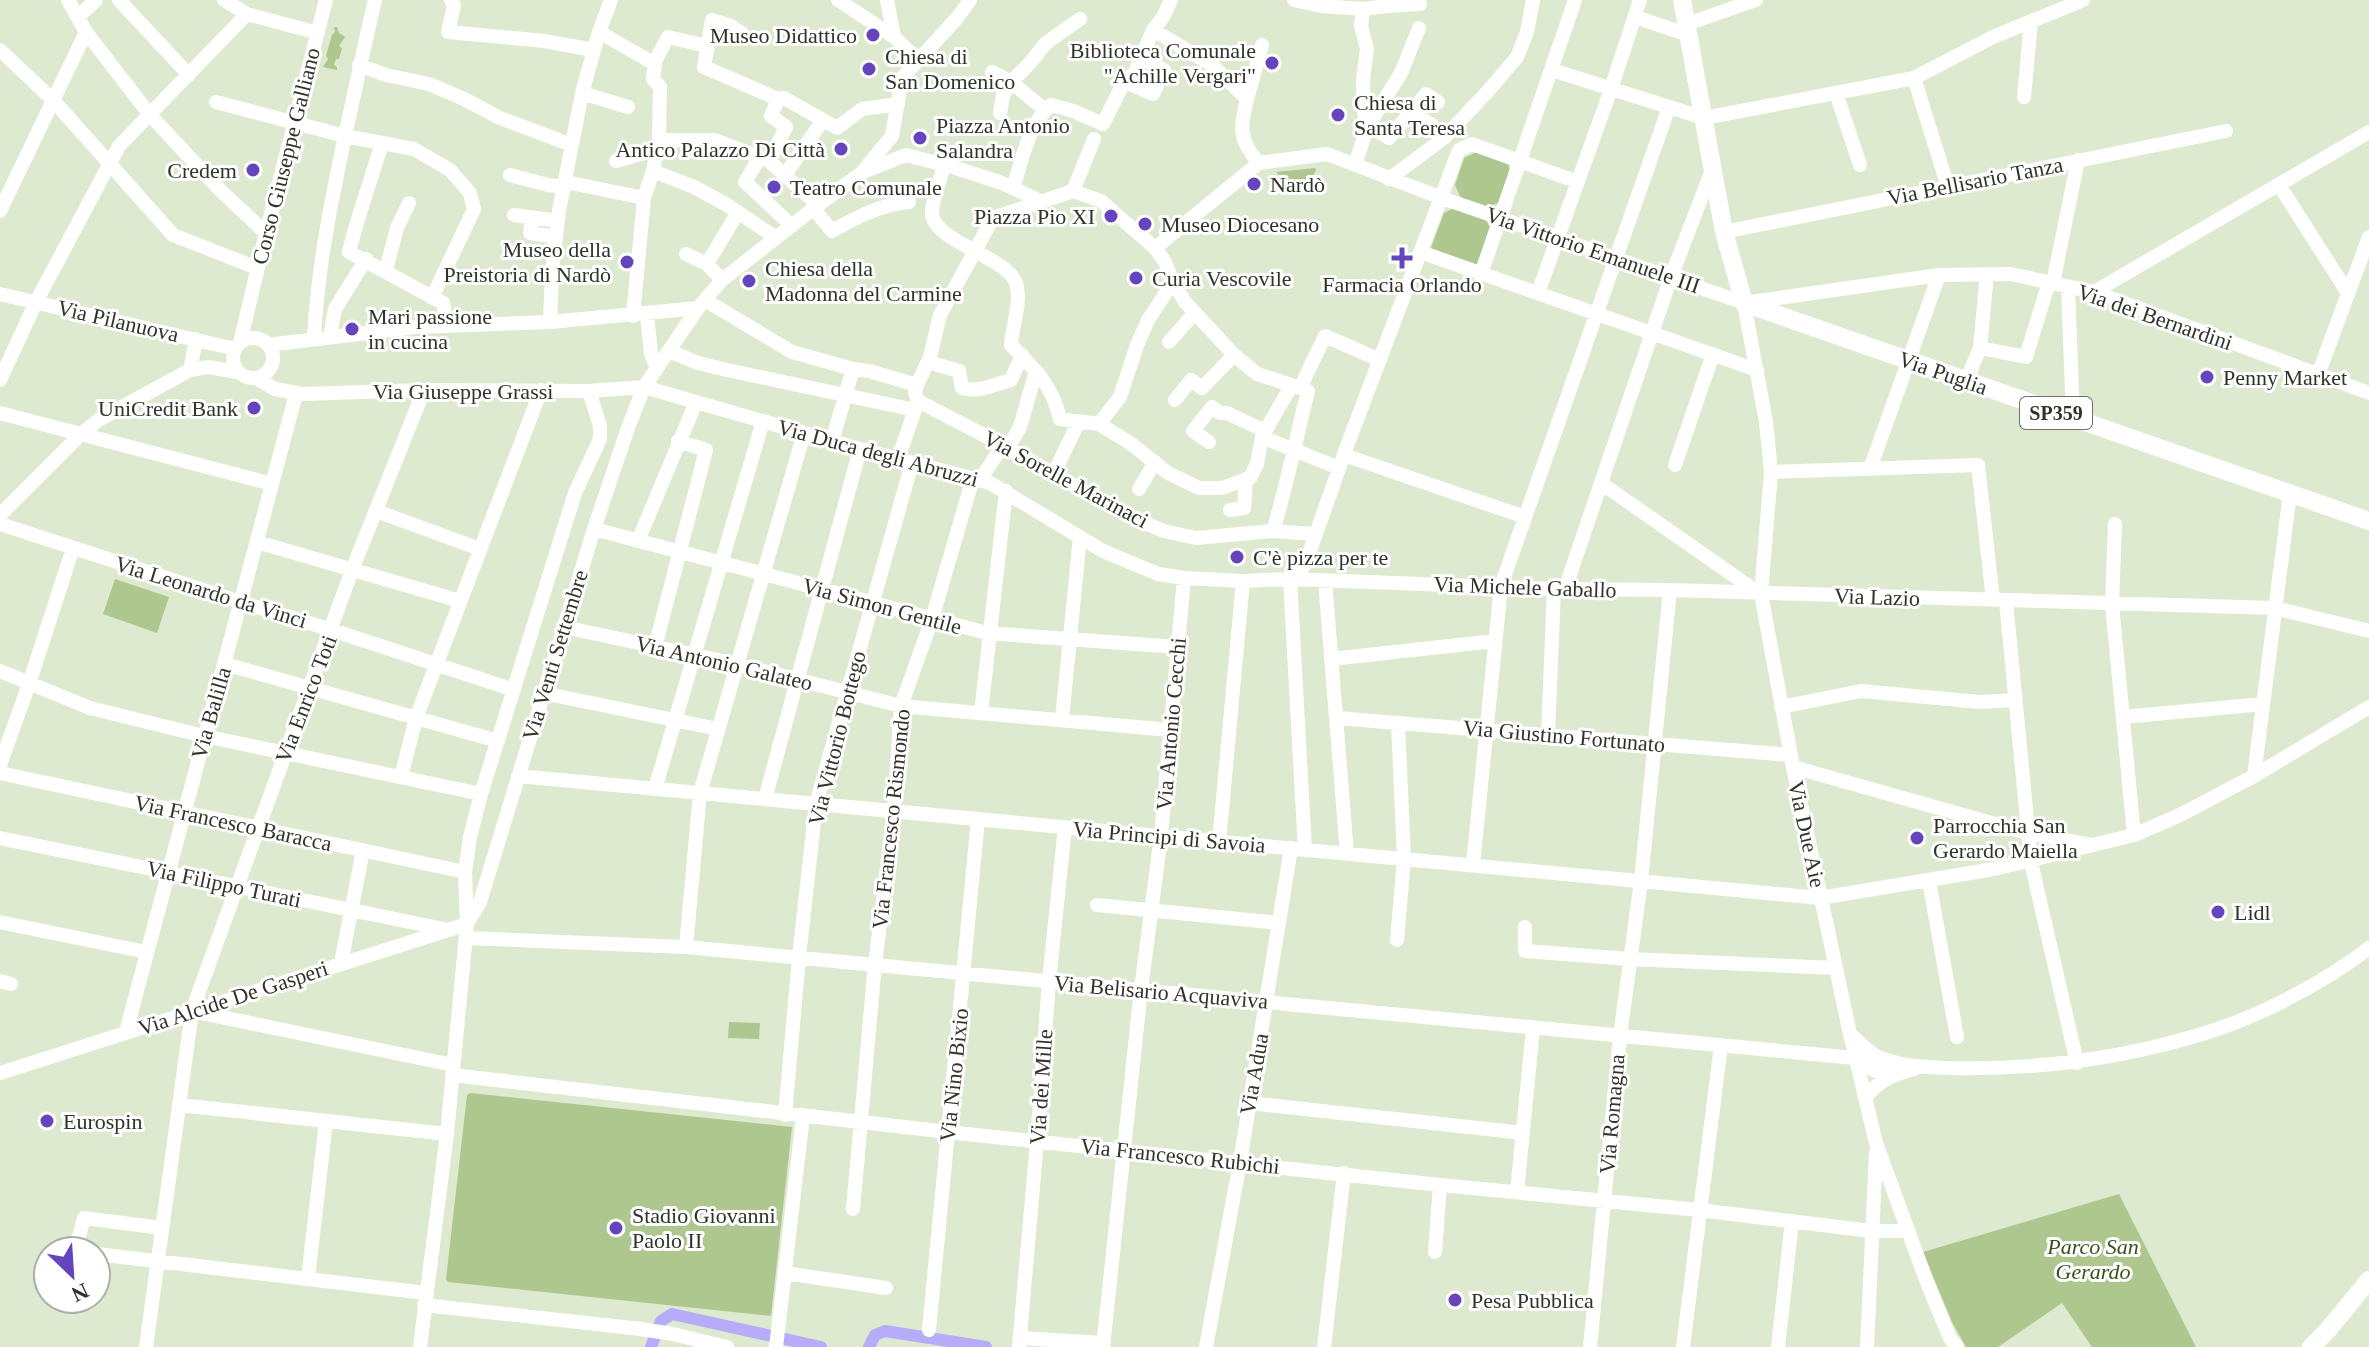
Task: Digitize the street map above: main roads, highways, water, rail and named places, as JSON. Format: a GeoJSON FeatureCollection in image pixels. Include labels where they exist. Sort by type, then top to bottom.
{"type":"FeatureCollection","features":[{"type":"Feature","properties":{"kind":"main road","name":"Via Puglia"},"geometry":{"type":"LineString","coordinates":[[1682,0],[1724,232],[1744,303],[2369,521]]}},
{"type":"Feature","properties":{"kind":"main road"},"geometry":{"type":"LineString","coordinates":[[2311,1347],[2369,1280]]}},
{"type":"Feature","properties":{"kind":"waterway"},"geometry":{"type":"LineString","coordinates":[[651,1347],[661,1321],[672,1314],[821,1347]]}},
{"type":"Feature","properties":{"kind":"waterway"},"geometry":{"type":"LineString","coordinates":[[869,1347],[875,1335],[885,1331],[986,1347]]}},
{"type":"Feature","properties":{"kind":"place","name":"Museo Didattico"},"geometry":{"type":"Point","coordinates":[873,35]}},
{"type":"Feature","properties":{"kind":"place","name":"Biblioteca Comunale \"Achille Vergari\""},"geometry":{"type":"Point","coordinates":[1272,63]}},
{"type":"Feature","properties":{"kind":"place","name":"Chiesa di San Domenico"},"geometry":{"type":"Point","coordinates":[869,69]}},
{"type":"Feature","properties":{"kind":"place","name":"Chiesa di Santa Teresa"},"geometry":{"type":"Point","coordinates":[1338,115]}},
{"type":"Feature","properties":{"kind":"place","name":"Piazza Antonio Salandra"},"geometry":{"type":"Point","coordinates":[920,138]}},
{"type":"Feature","properties":{"kind":"place","name":"Antico Palazzo Di Città"},"geometry":{"type":"Point","coordinates":[841,149]}},
{"type":"Feature","properties":{"kind":"place","name":"Credem"},"geometry":{"type":"Point","coordinates":[253,170]}},
{"type":"Feature","properties":{"kind":"place","name":"Nardò"},"geometry":{"type":"Point","coordinates":[1254,184]}},
{"type":"Feature","properties":{"kind":"place","name":"Teatro Comunale"},"geometry":{"type":"Point","coordinates":[774,187]}},
{"type":"Feature","properties":{"kind":"place","name":"Piazza Pio XI"},"geometry":{"type":"Point","coordinates":[1111,216]}},
{"type":"Feature","properties":{"kind":"place","name":"Museo Diocesano"},"geometry":{"type":"Point","coordinates":[1145,224]}},
{"type":"Feature","properties":{"kind":"place","name":"Farmacia Orlando"},"geometry":{"type":"Point","coordinates":[1402,258]}},
{"type":"Feature","properties":{"kind":"place","name":"Museo della Preistoria di Nardò"},"geometry":{"type":"Point","coordinates":[627,262]}},
{"type":"Feature","properties":{"kind":"place","name":"Curia Vescovile"},"geometry":{"type":"Point","coordinates":[1136,278]}},
{"type":"Feature","properties":{"kind":"place","name":"Chiesa della Madonna del Carmine"},"geometry":{"type":"Point","coordinates":[749,281]}},
{"type":"Feature","properties":{"kind":"place","name":"Mari passione in cucina"},"geometry":{"type":"Point","coordinates":[352,329]}},
{"type":"Feature","properties":{"kind":"place","name":"Penny Market"},"geometry":{"type":"Point","coordinates":[2207,377]}},
{"type":"Feature","properties":{"kind":"place","name":"UniCredit Bank"},"geometry":{"type":"Point","coordinates":[254,408]}},
{"type":"Feature","properties":{"kind":"place","name":"C'è pizza per te"},"geometry":{"type":"Point","coordinates":[1237,557]}},
{"type":"Feature","properties":{"kind":"place","name":"Parrocchia San Gerardo Maiella"},"geometry":{"type":"Point","coordinates":[1917,838]}},
{"type":"Feature","properties":{"kind":"place","name":"Lidl"},"geometry":{"type":"Point","coordinates":[2218,912]}},
{"type":"Feature","properties":{"kind":"place","name":"Eurospin"},"geometry":{"type":"Point","coordinates":[47,1121]}},
{"type":"Feature","properties":{"kind":"place","name":"Stadio Giovanni Paolo II"},"geometry":{"type":"Point","coordinates":[616,1228]}},
{"type":"Feature","properties":{"kind":"place","name":"Pesa Pubblica"},"geometry":{"type":"Point","coordinates":[1455,1300]}},
{"type":"Feature","properties":{"kind":"park label","name":"Parco San Gerardo"},"geometry":{"type":"Point","coordinates":[2093,1258]}}]}
